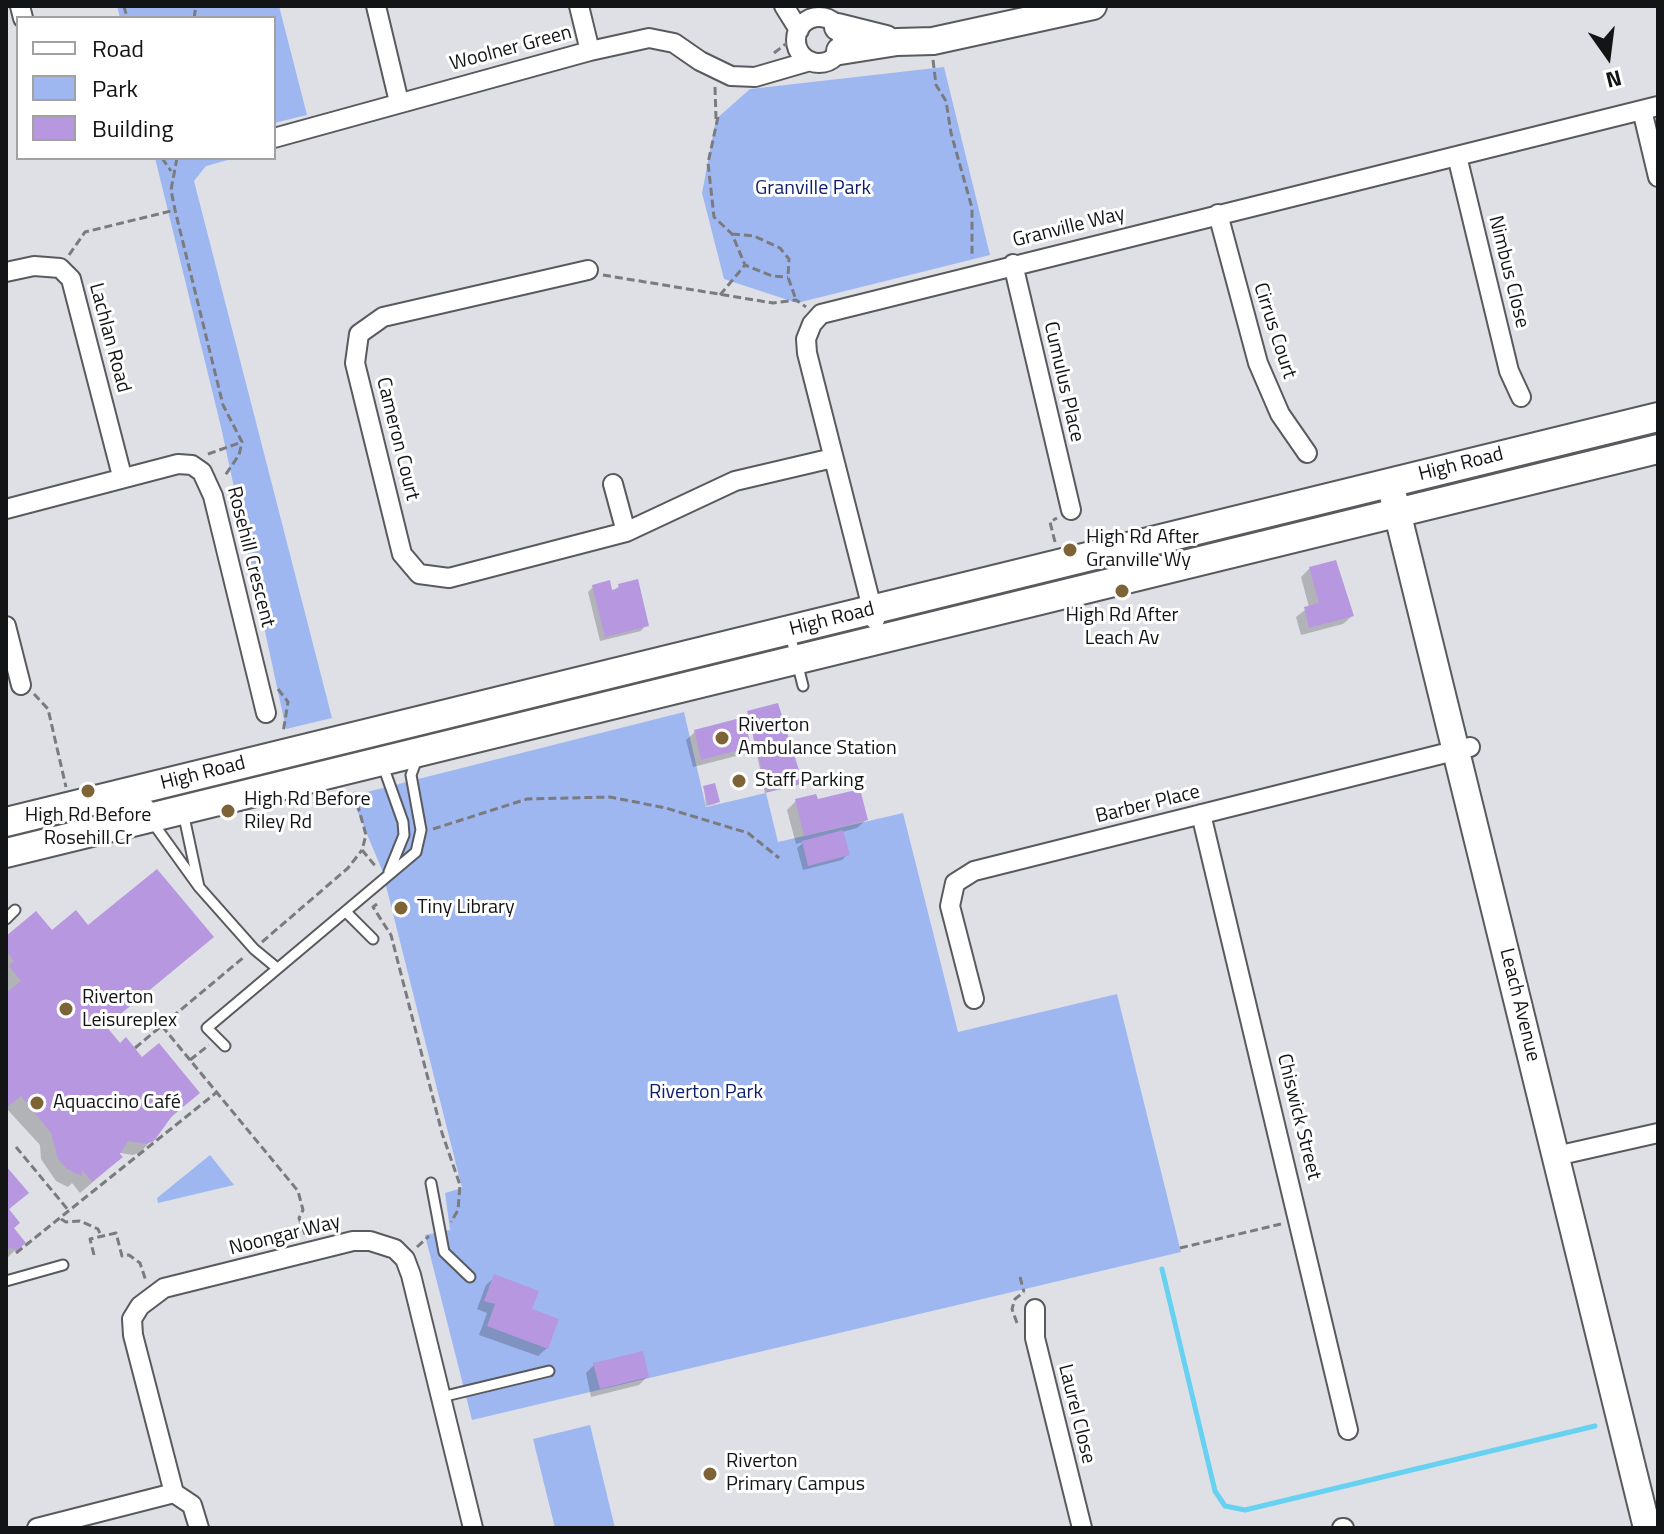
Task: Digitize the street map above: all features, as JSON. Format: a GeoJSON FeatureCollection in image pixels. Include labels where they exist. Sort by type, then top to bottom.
{"type":"FeatureCollection","features":[{"type":"Feature","properties":{"kind":"main road","name":"High Road"},"geometry":{"type":"LineString","coordinates":[[6,853],[183,811],[404,742],[789,630],[1658,417]]}},
{"type":"Feature","properties":{"kind":"main road","name":"High Road"},"geometry":{"type":"LineString","coordinates":[[18,819],[404,742],[800,672],[880,639],[1658,449]]}},
{"type":"Feature","properties":{"kind":"street"},"geometry":{"type":"LineString","coordinates":[[376,6],[399,102]]}},
{"type":"Feature","properties":{"kind":"street"},"geometry":{"type":"LineString","coordinates":[[579,6],[590,51]]}},
{"type":"Feature","properties":{"kind":"street"},"geometry":{"type":"LineString","coordinates":[[784,6],[810,61]]}},
{"type":"Feature","properties":{"kind":"street"},"geometry":{"type":"LineString","coordinates":[[755,77],[798,37],[826,25],[897,42],[933,41],[1012,16],[1093,6]]}},
{"type":"Feature","properties":{"kind":"street"},"geometry":{"type":"LineString","coordinates":[[755,77],[810,61],[830,61],[826,25]]}},
{"type":"Feature","properties":{"kind":"street","name":"Woolner Green"},"geometry":{"type":"LineString","coordinates":[[276,137],[590,51],[649,38],[674,43],[721,72],[755,77]]}},
{"type":"Feature","properties":{"kind":"street"},"geometry":{"type":"LineString","coordinates":[[1650,108],[1658,177]]}},
{"type":"Feature","properties":{"kind":"street","name":"Granville Way"},"geometry":{"type":"LineString","coordinates":[[812,324],[831,309],[1650,108]]}},
{"type":"Feature","properties":{"kind":"street","name":"Nimbus Close"},"geometry":{"type":"LineString","coordinates":[[1457,156],[1509,371],[1521,397]]}},
{"type":"Feature","properties":{"kind":"street","name":"Cirrus Court"},"geometry":{"type":"LineString","coordinates":[[1218,214],[1258,363],[1280,414],[1307,453]]}},
{"type":"Feature","properties":{"kind":"street","name":"Cumulus Place"},"geometry":{"type":"LineString","coordinates":[[1013,264],[1071,510]]}},
{"type":"Feature","properties":{"kind":"street"},"geometry":{"type":"LineString","coordinates":[[6,272],[34,266],[60,268]]}},
{"type":"Feature","properties":{"kind":"street","name":"Lachlan Road"},"geometry":{"type":"LineString","coordinates":[[60,268],[71,279],[122,476]]}},
{"type":"Feature","properties":{"kind":"street","name":"Cameron Court"},"geometry":{"type":"LineString","coordinates":[[588,270],[383,317],[359,334],[355,363],[402,554],[419,574],[449,578],[626,532],[735,481],[833,458]]}},
{"type":"Feature","properties":{"kind":"street"},"geometry":{"type":"LineString","coordinates":[[812,324],[806,339],[807,353],[880,639]]}},
{"type":"Feature","properties":{"kind":"street"},"geometry":{"type":"LineString","coordinates":[[6,509],[122,476],[178,464],[192,465]]}},
{"type":"Feature","properties":{"kind":"street","name":"Rosehill Crescent"},"geometry":{"type":"LineString","coordinates":[[192,465],[209,481],[266,713]]}},
{"type":"Feature","properties":{"kind":"street","name":"Leach Avenue"},"geometry":{"type":"LineString","coordinates":[[1398,481],[1564,1155],[1658,1507]]}},
{"type":"Feature","properties":{"kind":"street"},"geometry":{"type":"LineString","coordinates":[[613,484],[626,532]]}},
{"type":"Feature","properties":{"kind":"street"},"geometry":{"type":"LineString","coordinates":[[6,626],[21,685]]}},
{"type":"Feature","properties":{"kind":"street","name":"Barber Place"},"geometry":{"type":"LineString","coordinates":[[974,999],[950,906],[955,883],[974,871],[1463,748]]}},
{"type":"Feature","properties":{"kind":"street","name":"Chiswick Street"},"geometry":{"type":"LineString","coordinates":[[1201,814],[1348,1430]]}},
{"type":"Feature","properties":{"kind":"street"},"geometry":{"type":"LineString","coordinates":[[1564,1155],[1658,1133]]}},
{"type":"Feature","properties":{"kind":"street","name":"Leach Avenue"},"geometry":{"type":"LineString","coordinates":[[1564,1155],[1647,1528]]}},
{"type":"Feature","properties":{"kind":"street","name":"Noongar Way"},"geometry":{"type":"LineString","coordinates":[[199,1528],[192,1505],[174,1493],[133,1335],[132,1319],[140,1306],[164,1288],[353,1241],[384,1243],[405,1259],[473,1528]]}},
{"type":"Feature","properties":{"kind":"street","name":"Laurel Close"},"geometry":{"type":"LineString","coordinates":[[1035,1309],[1035,1338],[1082,1528]]}},
{"type":"Feature","properties":{"kind":"street"},"geometry":{"type":"LineString","coordinates":[[37,1528],[174,1493]]}},
{"type":"Feature","properties":{"kind":"lane"},"geometry":{"type":"LineString","coordinates":[[789,630],[800,672]]}},
{"type":"Feature","properties":{"kind":"lane"},"geometry":{"type":"LineString","coordinates":[[225,1046],[207,1028],[347,913],[386,874],[408,862],[416,852],[421,830],[404,742]]}},
{"type":"Feature","properties":{"kind":"lane"},"geometry":{"type":"LineString","coordinates":[[386,874],[404,835],[404,742]]}},
{"type":"Feature","properties":{"kind":"lane"},"geometry":{"type":"LineString","coordinates":[[18,819],[175,803],[183,811],[199,887]]}},
{"type":"Feature","properties":{"kind":"lane"},"geometry":{"type":"LineString","coordinates":[[149,818],[199,887],[254,949],[277,968]]}},
{"type":"Feature","properties":{"kind":"lane"},"geometry":{"type":"LineString","coordinates":[[6,919],[15,910]]}},
{"type":"Feature","properties":{"kind":"lane"},"geometry":{"type":"LineString","coordinates":[[347,913],[373,939]]}},
{"type":"Feature","properties":{"kind":"lane"},"geometry":{"type":"LineString","coordinates":[[431,1183],[444,1252],[470,1277]]}},
{"type":"Feature","properties":{"kind":"lane"},"geometry":{"type":"LineString","coordinates":[[6,1281],[63,1265]]}},
{"type":"Feature","properties":{"kind":"lane"},"geometry":{"type":"LineString","coordinates":[[441,1397],[549,1371]]}},
{"type":"Feature","properties":{"kind":"path"},"geometry":{"type":"LineString","coordinates":[[933,41],[936,85],[946,101],[972,208],[972,261]]}},
{"type":"Feature","properties":{"kind":"path"},"geometry":{"type":"LineString","coordinates":[[721,72],[713,100],[717,118],[708,163],[714,217],[732,234],[745,265],[772,276],[788,277]]}},
{"type":"Feature","properties":{"kind":"path"},"geometry":{"type":"LineString","coordinates":[[163,160],[171,172],[175,210],[223,405],[242,442],[239,455],[223,481]]}},
{"type":"Feature","properties":{"kind":"path"},"geometry":{"type":"LineString","coordinates":[[171,172],[176,160]]}},
{"type":"Feature","properties":{"kind":"path"},"geometry":{"type":"LineString","coordinates":[[60,268],[85,232],[175,210]]}},
{"type":"Feature","properties":{"kind":"path"},"geometry":{"type":"LineString","coordinates":[[732,234],[754,236],[780,248],[789,259],[788,277],[796,300],[809,309],[812,324]]}},
{"type":"Feature","properties":{"kind":"path"},"geometry":{"type":"LineString","coordinates":[[720,295],[745,265]]}},
{"type":"Feature","properties":{"kind":"path"},"geometry":{"type":"LineString","coordinates":[[588,270],[610,277],[773,303],[796,300]]}},
{"type":"Feature","properties":{"kind":"path"},"geometry":{"type":"LineString","coordinates":[[192,465],[197,458],[242,442]]}},
{"type":"Feature","properties":{"kind":"path"},"geometry":{"type":"LineString","coordinates":[[1055,545],[1050,522],[1071,510]]}},
{"type":"Feature","properties":{"kind":"path"},"geometry":{"type":"LineString","coordinates":[[21,685],[39,697],[48,709],[66,788]]}},
{"type":"Feature","properties":{"kind":"path"},"geometry":{"type":"LineString","coordinates":[[277,687],[288,702],[283,735]]}},
{"type":"Feature","properties":{"kind":"path"},"geometry":{"type":"LineString","coordinates":[[353,789],[366,835],[362,850],[386,874],[392,889],[373,907],[391,935],[442,1133],[460,1185],[458,1210],[448,1227],[417,1247]]}},
{"type":"Feature","properties":{"kind":"path"},"geometry":{"type":"LineString","coordinates":[[421,830],[431,830],[527,799],[610,797],[666,808],[748,833],[779,858]]}},
{"type":"Feature","properties":{"kind":"path"},"geometry":{"type":"LineString","coordinates":[[162,1026],[298,1191],[303,1210],[299,1218],[308,1242]]}},
{"type":"Feature","properties":{"kind":"path"},"geometry":{"type":"LineString","coordinates":[[16,1253],[217,1092]]}},
{"type":"Feature","properties":{"kind":"path"},"geometry":{"type":"LineString","coordinates":[[16,1147],[69,1211]]}},
{"type":"Feature","properties":{"kind":"path"},"geometry":{"type":"LineString","coordinates":[[60,1218],[66,1222],[80,1221],[98,1229],[101,1236]]}},
{"type":"Feature","properties":{"kind":"path"},"geometry":{"type":"LineString","coordinates":[[1180,1248],[1300,1219]]}},
{"type":"Feature","properties":{"kind":"green space"},"geometry":{"type":"Polygon","coordinates":[[[117,6],[279,6],[307,115],[276,123],[276,16],[120,16],[117,6]]]}},
{"type":"Feature","properties":{"kind":"green space","name":"Granville Park"},"geometry":{"type":"Polygon","coordinates":[[[944,67],[990,255],[797,303],[724,279],[702,193],[716,119],[750,89],[944,67]]]}},
{"type":"Feature","properties":{"kind":"green space"},"geometry":{"type":"Polygon","coordinates":[[[155,160],[228,160],[206,166],[194,181],[332,718],[286,729],[221,427],[155,160]]]}},
{"type":"Feature","properties":{"kind":"green space","name":"Riverton Park"},"geometry":{"type":"Polygon","coordinates":[[[684,712],[706,807],[766,793],[778,842],[903,813],[958,1032],[1117,994],[1181,1252],[472,1420],[425,1235],[450,1230],[445,1193],[462,1188],[382,870],[351,796],[684,712]]]}},
{"type":"Feature","properties":{"kind":"green space"},"geometry":{"type":"Polygon","coordinates":[[[210,1155],[234,1185],[158,1203],[157,1198],[210,1155]]]}},
{"type":"Feature","properties":{"kind":"green space"},"geometry":{"type":"Polygon","coordinates":[[[590,1425],[615,1528],[555,1528],[533,1439],[590,1425]]]}},
{"type":"Feature","properties":{"kind":"building"},"geometry":{"type":"Polygon","coordinates":[[[1336,560],[1354,616],[1309,628],[1304,607],[1319,603],[1309,567],[1336,560]]]}},
{"type":"Feature","properties":{"kind":"building"},"geometry":{"type":"Polygon","coordinates":[[[638,579],[649,626],[605,637],[592,585],[610,580],[612,590],[619,588],[618,584],[638,579]]]}},
{"type":"Feature","properties":{"kind":"building"},"geometry":{"type":"Polygon","coordinates":[[[778,703],[803,783],[767,792],[747,711],[778,703]]]}},
{"type":"Feature","properties":{"kind":"building","name":"Riverton Ambulance Station"},"geometry":{"type":"Polygon","coordinates":[[[744,717],[751,747],[701,760],[694,730],[744,717]]]}},
{"type":"Feature","properties":{"kind":"building"},"geometry":{"type":"Polygon","coordinates":[[[715,783],[720,802],[708,805],[703,786],[715,783]]]}},
{"type":"Feature","properties":{"kind":"building"},"geometry":{"type":"Polygon","coordinates":[[[860,789],[868,820],[804,836],[795,799],[816,794],[818,799],[860,789]]]}},
{"type":"Feature","properties":{"kind":"building"},"geometry":{"type":"Polygon","coordinates":[[[843,830],[850,855],[808,866],[802,841],[843,830]]]}},
{"type":"Feature","properties":{"kind":"building","name":"Riverton Leisureplex"},"geometry":{"type":"Polygon","coordinates":[[[157,869],[214,937],[106,1026],[120,1043],[126,1037],[142,1057],[159,1043],[200,1093],[172,1116],[154,1141],[146,1144],[128,1141],[120,1154],[123,1157],[92,1182],[82,1170],[82,1176],[67,1169],[58,1159],[51,1133],[21,1096],[6,1108],[6,993],[21,981],[9,966],[14,961],[6,951],[6,936],[36,911],[52,930],[76,910],[88,925],[157,869]]]}},
{"type":"Feature","properties":{"kind":"building"},"geometry":{"type":"Polygon","coordinates":[[[6,1166],[29,1193],[9,1209],[20,1223],[14,1228],[26,1243],[16,1251],[10,1247],[6,1253],[6,1166]]]}},
{"type":"Feature","properties":{"kind":"building"},"geometry":{"type":"Polygon","coordinates":[[[494,1274],[539,1291],[532,1309],[559,1319],[548,1349],[487,1326],[495,1304],[484,1301],[494,1274]]]}},
{"type":"Feature","properties":{"kind":"building"},"geometry":{"type":"Polygon","coordinates":[[[643,1351],[649,1377],[600,1389],[593,1363],[643,1351]]]}},
{"type":"Feature","properties":{"kind":"waterway"},"geometry":{"type":"LineString","coordinates":[[1162,1269],[1215,1491],[1225,1506],[1245,1510],[1595,1426]]}},
{"type":"Feature","properties":{"kind":"place","name":"High Rd After Granville Wy"},"geometry":{"type":"Point","coordinates":[1070,550]}},
{"type":"Feature","properties":{"kind":"place","name":"High Rd After Leach Av"},"geometry":{"type":"Point","coordinates":[1122,591]}},
{"type":"Feature","properties":{"kind":"place","name":"Riverton Ambulance Station"},"geometry":{"type":"Point","coordinates":[722,738]}},
{"type":"Feature","properties":{"kind":"place","name":"Staff Parking"},"geometry":{"type":"Point","coordinates":[739,781]}},
{"type":"Feature","properties":{"kind":"place","name":"High Rd Before Rosehill Cr"},"geometry":{"type":"Point","coordinates":[88,791]}},
{"type":"Feature","properties":{"kind":"place","name":"High Rd Before Riley Rd"},"geometry":{"type":"Point","coordinates":[228,811]}},
{"type":"Feature","properties":{"kind":"place","name":"Tiny Library"},"geometry":{"type":"Point","coordinates":[401,908]}},
{"type":"Feature","properties":{"kind":"place","name":"Riverton Leisureplex"},"geometry":{"type":"Point","coordinates":[66,1009]}},
{"type":"Feature","properties":{"kind":"place","name":"Aquaccino Café"},"geometry":{"type":"Point","coordinates":[37,1103]}},
{"type":"Feature","properties":{"kind":"place","name":"Riverton Primary Campus"},"geometry":{"type":"Point","coordinates":[710,1474]}}]}
